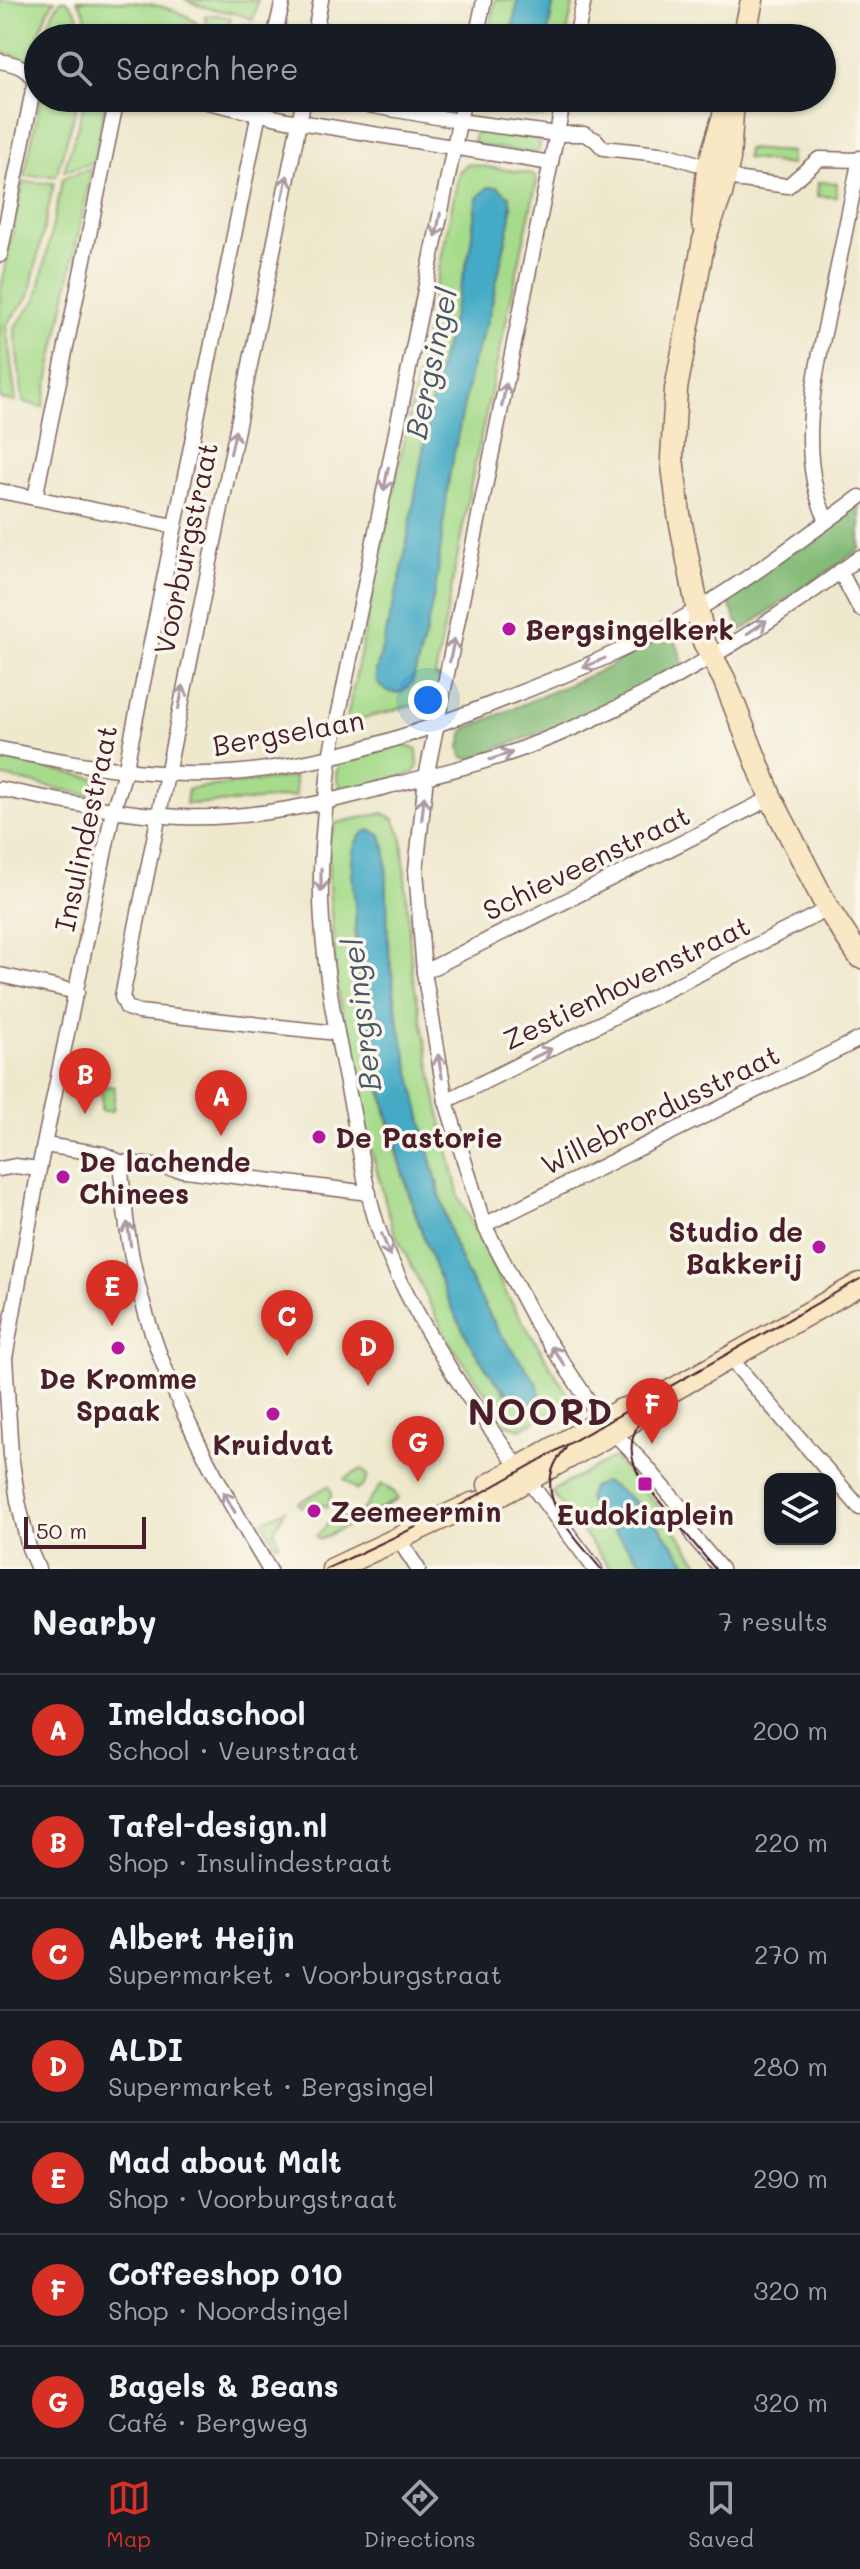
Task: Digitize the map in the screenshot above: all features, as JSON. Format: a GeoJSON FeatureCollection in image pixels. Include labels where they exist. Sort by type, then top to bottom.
{"type":"FeatureCollection","features":[{"type":"Feature","properties":{"kind":"street"},"geometry":{"type":"LineString","coordinates":[[277,24],[283,0]]}},
{"type":"Feature","properties":{"kind":"street"},"geometry":{"type":"LineString","coordinates":[[317,24],[321,0]]}},
{"type":"Feature","properties":{"kind":"street"},"geometry":{"type":"LineString","coordinates":[[479,24],[484,0]]}},
{"type":"Feature","properties":{"kind":"street"},"geometry":{"type":"LineString","coordinates":[[579,24],[584,0]]}},
{"type":"Feature","properties":{"kind":"street"},"geometry":{"type":"LineString","coordinates":[[747,24],[752,0]]}},
{"type":"Feature","properties":{"kind":"street"},"geometry":{"type":"LineString","coordinates":[[0,61],[24,68]]}},
{"type":"Feature","properties":{"kind":"street"},"geometry":{"type":"LineString","coordinates":[[0,255],[29,112]]}},
{"type":"Feature","properties":{"kind":"street"},"geometry":{"type":"LineString","coordinates":[[35,498],[114,112]]}},
{"type":"Feature","properties":{"kind":"street"},"geometry":{"type":"LineString","coordinates":[[254,112],[551,163]]}},
{"type":"Feature","properties":{"kind":"street","name":"Voorburgstraat"},"geometry":{"type":"LineString","coordinates":[[301,112],[122,997],[127,1008],[139,1012],[337,1033]]}},
{"type":"Feature","properties":{"kind":"street"},"geometry":{"type":"LineString","coordinates":[[408,112],[557,134],[584,134],[603,148],[669,155],[751,182],[788,186],[819,159],[860,159],[812,414],[811,457],[816,497],[827,521]]}},
{"type":"Feature","properties":{"kind":"street"},"geometry":{"type":"LineString","coordinates":[[461,112],[330,757],[321,853],[327,979],[369,1193],[385,1246],[426,1325],[522,1475],[595,1569]]}},
{"type":"Feature","properties":{"kind":"street"},"geometry":{"type":"LineString","coordinates":[[561,112],[426,777],[416,870],[424,972],[446,1101],[484,1225],[536,1323],[607,1427],[683,1510],[693,1536],[721,1569]]}},
{"type":"Feature","properties":{"kind":"street"},"geometry":{"type":"LineString","coordinates":[[728,112],[710,169],[704,240],[683,342],[672,435],[674,481],[704,642],[724,679],[771,798],[828,909],[860,957]]}},
{"type":"Feature","properties":{"kind":"street","name":"Insulindestraat"},"geometry":{"type":"LineString","coordinates":[[38,1569],[29,1548],[18,1501],[2,1358],[259,113]]}},
{"type":"Feature","properties":{"kind":"street"},"geometry":{"type":"LineString","coordinates":[[0,491],[174,526]]}},
{"type":"Feature","properties":{"kind":"street","name":"Bergselaan"},"geometry":{"type":"LineString","coordinates":[[0,749],[125,771],[212,773],[330,757],[437,726],[592,664],[696,610],[860,497]]}},
{"type":"Feature","properties":{"kind":"street"},"geometry":{"type":"LineString","coordinates":[[0,789],[113,811],[217,816],[326,802],[426,777],[527,747],[635,699],[711,655],[860,557]]}},
{"type":"Feature","properties":{"kind":"street"},"geometry":{"type":"LineString","coordinates":[[840,571],[860,609]]}},
{"type":"Feature","properties":{"kind":"street","name":"Schieveenstraat"},"geometry":{"type":"LineString","coordinates":[[424,972],[771,798]]}},
{"type":"Feature","properties":{"kind":"street","name":"Zestienhovenstraat"},"geometry":{"type":"LineString","coordinates":[[446,1101],[828,909]]}},
{"type":"Feature","properties":{"kind":"street"},"geometry":{"type":"LineString","coordinates":[[0,975],[77,992]]}},
{"type":"Feature","properties":{"kind":"street","name":"Willebrordusstraat"},"geometry":{"type":"LineString","coordinates":[[484,1225],[860,1039]]}},
{"type":"Feature","properties":{"kind":"street"},"geometry":{"type":"LineString","coordinates":[[45,1145],[103,1154],[120,1162],[369,1193]]}},
{"type":"Feature","properties":{"kind":"street"},"geometry":{"type":"LineString","coordinates":[[120,1162],[129,1243],[151,1328],[184,1414],[225,1495],[269,1569]]}},
{"type":"Feature","properties":{"kind":"street"},"geometry":{"type":"LineString","coordinates":[[0,1169],[15,1166],[39,1169]]}},
{"type":"Feature","properties":{"kind":"street"},"geometry":{"type":"LineString","coordinates":[[333,1569],[472,1504],[487,1502],[522,1475],[607,1427],[632,1421],[655,1400],[858,1288]]}},
{"type":"Feature","properties":{"kind":"street"},"geometry":{"type":"LineString","coordinates":[[729,1357],[860,1508]]}},
{"type":"Feature","properties":{"kind":"street"},"geometry":{"type":"LineString","coordinates":[[399,1540],[418,1569]]}},
{"type":"Feature","properties":{"kind":"green space"},"geometry":{"type":"Polygon","coordinates":[[[0,0],[55,0],[43,24],[24,24],[24,58],[0,51],[0,0]]]}},
{"type":"Feature","properties":{"kind":"green space"},"geometry":{"type":"Polygon","coordinates":[[[61,0],[67,0],[80,24],[48,24],[61,0]]]}},
{"type":"Feature","properties":{"kind":"green space"},"geometry":{"type":"Polygon","coordinates":[[[77,0],[133,2],[171,9],[198,24],[87,24],[77,0]]]}},
{"type":"Feature","properties":{"kind":"green space"},"geometry":{"type":"Polygon","coordinates":[[[186,0],[258,0],[253,20],[186,0]]]}},
{"type":"Feature","properties":{"kind":"green space"},"geometry":{"type":"Polygon","coordinates":[[[495,0],[518,0],[513,24],[491,24],[495,0]]]}},
{"type":"Feature","properties":{"kind":"green space"},"geometry":{"type":"Polygon","coordinates":[[[554,0],[574,0],[569,24],[550,24],[554,0]]]}},
{"type":"Feature","properties":{"kind":"green space"},"geometry":{"type":"Polygon","coordinates":[[[204,16],[231,18],[229,24],[207,24],[204,16]]]}},
{"type":"Feature","properties":{"kind":"green space"},"geometry":{"type":"Polygon","coordinates":[[[38,112],[75,112],[56,176],[24,176],[38,112]]]}},
{"type":"Feature","properties":{"kind":"green space"},"geometry":{"type":"Polygon","coordinates":[[[82,112],[104,112],[93,163],[64,171],[82,112]]]}},
{"type":"Feature","properties":{"kind":"green space"},"geometry":{"type":"Polygon","coordinates":[[[498,112],[550,112],[543,118],[498,112]]]}},
{"type":"Feature","properties":{"kind":"green space"},"geometry":{"type":"Polygon","coordinates":[[[480,130],[536,138],[540,143],[539,150],[534,154],[478,145],[473,142],[475,133],[480,130]]]}},
{"type":"Feature","properties":{"kind":"green space"},"geometry":{"type":"Polygon","coordinates":[[[747,149],[791,152],[791,165],[746,158],[747,149]]]}},
{"type":"Feature","properties":{"kind":"green space"},"geometry":{"type":"Polygon","coordinates":[[[467,164],[533,174],[537,180],[473,473],[435,676],[441,678],[437,699],[346,723],[459,172],[467,164]],[[512,206],[475,207],[470,250],[435,383],[402,570],[376,672],[412,683],[426,633],[460,419],[472,366],[490,312],[512,206]]]}},
{"type":"Feature","properties":{"kind":"green space"},"geometry":{"type":"Polygon","coordinates":[[[92,168],[43,407],[23,402],[14,328],[37,298],[63,178],[92,168]]]}},
{"type":"Feature","properties":{"kind":"green space"},"geometry":{"type":"Polygon","coordinates":[[[23,182],[54,183],[29,296],[6,325],[16,402],[0,399],[0,293],[23,182]]]}},
{"type":"Feature","properties":{"kind":"green space"},"geometry":{"type":"Polygon","coordinates":[[[818,182],[837,183],[836,197],[817,196],[818,182]]]}},
{"type":"Feature","properties":{"kind":"green space"},"geometry":{"type":"Polygon","coordinates":[[[860,502],[860,549],[741,631],[726,597],[860,502]]]}},
{"type":"Feature","properties":{"kind":"green space"},"geometry":{"type":"Polygon","coordinates":[[[672,630],[684,666],[563,724],[471,759],[462,757],[460,747],[465,729],[607,668],[672,630]]]}},
{"type":"Feature","properties":{"kind":"green space"},"geometry":{"type":"Polygon","coordinates":[[[403,745],[417,750],[418,766],[413,773],[351,790],[342,789],[339,785],[337,770],[343,760],[403,745]]]}},
{"type":"Feature","properties":{"kind":"green space"},"geometry":{"type":"Polygon","coordinates":[[[0,758],[97,779],[93,796],[0,776],[0,758]]]}},
{"type":"Feature","properties":{"kind":"green space"},"geometry":{"type":"Polygon","coordinates":[[[294,777],[296,796],[186,804],[188,789],[294,777]]]}},
{"type":"Feature","properties":{"kind":"green space"},"geometry":{"type":"Polygon","coordinates":[[[383,813],[394,819],[402,836],[412,972],[459,1197],[508,1297],[569,1396],[566,1404],[521,1429],[510,1426],[449,1342],[393,1229],[371,1149],[337,989],[328,840],[336,823],[383,813]],[[386,851],[361,903],[355,931],[358,969],[376,1069],[400,1167],[434,1263],[454,1308],[505,1394],[498,1330],[452,1239],[402,1047],[388,944],[386,851]]]}},
{"type":"Feature","properties":{"kind":"green space"},"geometry":{"type":"Polygon","coordinates":[[[102,1086],[115,1087],[113,1111],[101,1111],[102,1086]]]}},
{"type":"Feature","properties":{"kind":"green space"},"geometry":{"type":"Polygon","coordinates":[[[613,1458],[655,1502],[703,1569],[691,1569],[642,1508],[604,1482],[592,1507],[648,1569],[611,1569],[552,1493],[613,1458]]]}},
{"type":"Feature","properties":{"kind":"green space"},"geometry":{"type":"Polygon","coordinates":[[[362,1469],[368,1475],[364,1485],[357,1490],[344,1479],[362,1469]]]}},
{"type":"Feature","properties":{"kind":"green space"},"geometry":{"type":"Polygon","coordinates":[[[382,1484],[398,1499],[360,1520],[358,1516],[382,1484]]]}},
{"type":"Feature","properties":{"kind":"green space"},"geometry":{"type":"Polygon","coordinates":[[[328,1486],[332,1492],[328,1507],[313,1502],[301,1507],[298,1503],[328,1486]]]}},
{"type":"Feature","properties":{"kind":"green space"},"geometry":{"type":"Polygon","coordinates":[[[285,1510],[274,1531],[279,1543],[275,1545],[263,1521],[285,1510]]]}},
{"type":"Feature","properties":{"kind":"green space"},"geometry":{"type":"Polygon","coordinates":[[[338,1514],[348,1518],[351,1524],[319,1540],[316,1536],[338,1514]]]}},
{"type":"Feature","properties":{"kind":"water"},"geometry":{"type":"Polygon","coordinates":[[[518,0],[554,0],[550,24],[513,24],[518,0]]]}},
{"type":"Feature","properties":{"kind":"water"},"geometry":{"type":"Polygon","coordinates":[[[488,187],[498,187],[510,197],[511,217],[490,312],[472,366],[449,478],[437,579],[426,633],[412,683],[402,692],[394,693],[380,686],[376,672],[402,570],[435,383],[470,250],[477,198],[488,187]]]}},
{"type":"Feature","properties":{"kind":"water"},"geometry":{"type":"Polygon","coordinates":[[[370,830],[381,835],[386,851],[388,944],[397,1017],[452,1239],[498,1330],[537,1383],[540,1393],[532,1403],[523,1405],[491,1375],[462,1327],[435,1268],[392,1132],[365,1008],[356,948],[353,852],[362,834],[370,830]]]}},
{"type":"Feature","properties":{"kind":"water"},"geometry":{"type":"Polygon","coordinates":[[[604,1482],[642,1509],[691,1569],[648,1569],[592,1507],[588,1499],[592,1487],[604,1482]]]}},
{"type":"Feature","properties":{"kind":"tram line"},"geometry":{"type":"LineString","coordinates":[[326,1569],[448,1512],[860,1279]]}},
{"type":"Feature","properties":{"kind":"tram line"},"geometry":{"type":"LineString","coordinates":[[658,1403],[636,1428],[632,1447],[635,1468],[715,1569]]}},
{"type":"Feature","properties":{"kind":"tram line"},"geometry":{"type":"LineString","coordinates":[[566,1448],[555,1464],[550,1481],[552,1496],[567,1527],[601,1569]]}},
{"type":"Feature","properties":{"kind":"place","name":"Bergsingelkerk"},"geometry":{"type":"Point","coordinates":[509,629]}},
{"type":"Feature","properties":{"kind":"place","name":"Tafel-design.nl"},"geometry":{"type":"Point","coordinates":[85,1114]}},
{"type":"Feature","properties":{"kind":"place","name":"Imeldaschool"},"geometry":{"type":"Point","coordinates":[221,1136]}},
{"type":"Feature","properties":{"kind":"place","name":"De Pastorie"},"geometry":{"type":"Point","coordinates":[319,1137]}},
{"type":"Feature","properties":{"kind":"place","name":"De lachende Chinees"},"geometry":{"type":"Point","coordinates":[63,1177]}},
{"type":"Feature","properties":{"kind":"place","name":"Studio de Bakkerij"},"geometry":{"type":"Point","coordinates":[819,1247]}},
{"type":"Feature","properties":{"kind":"place","name":"Mad about Malt"},"geometry":{"type":"Point","coordinates":[112,1326]}},
{"type":"Feature","properties":{"kind":"place","name":"De Kromme Spaak"},"geometry":{"type":"Point","coordinates":[118,1348]}},
{"type":"Feature","properties":{"kind":"place","name":"Albert Heijn"},"geometry":{"type":"Point","coordinates":[287,1356]}},
{"type":"Feature","properties":{"kind":"place","name":"ALDI"},"geometry":{"type":"Point","coordinates":[368,1386]}},
{"type":"Feature","properties":{"kind":"place","name":"Kruidvat"},"geometry":{"type":"Point","coordinates":[273,1414]}},
{"type":"Feature","properties":{"kind":"place","name":"Coffeeshop 010"},"geometry":{"type":"Point","coordinates":[652,1444]}},
{"type":"Feature","properties":{"kind":"place","name":"Bagels & Beans"},"geometry":{"type":"Point","coordinates":[418,1482]}},
{"type":"Feature","properties":{"kind":"place","name":"Eudokiaplein"},"geometry":{"type":"Point","coordinates":[645,1484]}},
{"type":"Feature","properties":{"kind":"place","name":"Zeemeermin"},"geometry":{"type":"Point","coordinates":[314,1511]}},
{"type":"Feature","properties":{"kind":"district","name":"NOORD"},"geometry":{"type":"Point","coordinates":[541,1410]}},
{"type":"Feature","properties":{"kind":"water label","name":"Bergsingel"},"geometry":{"type":"Point","coordinates":[430,363]}},
{"type":"Feature","properties":{"kind":"water label","name":"Bergsingel"},"geometry":{"type":"Point","coordinates":[360,1015]}}]}
